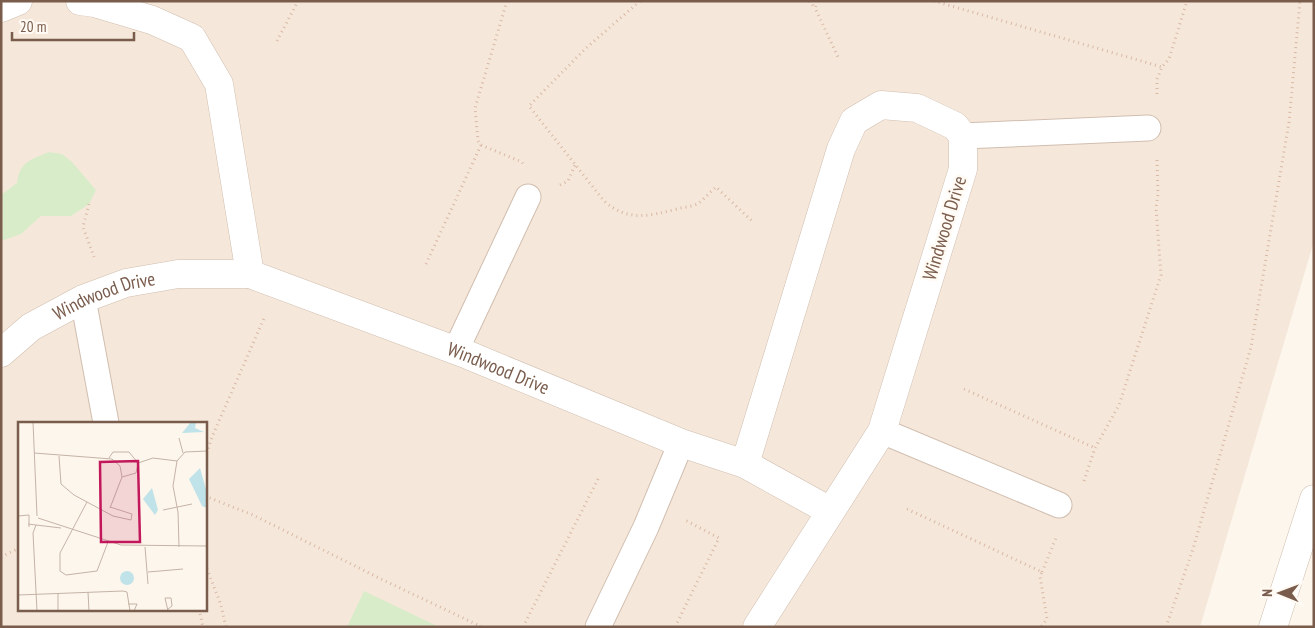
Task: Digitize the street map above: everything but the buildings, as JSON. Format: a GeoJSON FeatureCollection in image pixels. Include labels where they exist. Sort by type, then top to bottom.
{"type":"FeatureCollection","features":[{"type":"Feature","properties":{"kind":"street"},"geometry":{"type":"LineString","coordinates":[[1,8],[18,1]]}},
{"type":"Feature","properties":{"kind":"street"},"geometry":{"type":"LineString","coordinates":[[80,1],[95,3],[152,20],[192,38],[219,84],[250,274]]}},
{"type":"Feature","properties":{"kind":"street"},"geometry":{"type":"LineString","coordinates":[[745,464],[841,149],[854,121],[880,106],[917,108],[955,126],[963,136]]}},
{"type":"Feature","properties":{"kind":"street","name":"Windwood Drive"},"geometry":{"type":"LineString","coordinates":[[757,627],[882,431],[963,169],[963,136]]}},
{"type":"Feature","properties":{"kind":"street","name":"Windwood Drive"},"geometry":{"type":"LineString","coordinates":[[1,353],[31,327],[83,300],[126,282],[178,274],[250,274],[456,350],[681,443],[745,464],[830,511]]}},
{"type":"Feature","properties":{"kind":"street"},"geometry":{"type":"LineString","coordinates":[[1273,627],[1313,508]]}},
{"type":"Feature","properties":{"kind":"lane"},"geometry":{"type":"LineString","coordinates":[[963,136],[1148,128]]}},
{"type":"Feature","properties":{"kind":"lane"},"geometry":{"type":"LineString","coordinates":[[456,350],[528,197]]}},
{"type":"Feature","properties":{"kind":"lane"},"geometry":{"type":"LineString","coordinates":[[83,300],[106,422]]}},
{"type":"Feature","properties":{"kind":"lane"},"geometry":{"type":"LineString","coordinates":[[882,431],[1059,505]]}},
{"type":"Feature","properties":{"kind":"lane"},"geometry":{"type":"LineString","coordinates":[[598,627],[646,527],[681,443]]}},
{"type":"Feature","properties":{"kind":"path"},"geometry":{"type":"LineString","coordinates":[[277,41],[298,1]]}},
{"type":"Feature","properties":{"kind":"path"},"geometry":{"type":"LineString","coordinates":[[426,264],[481,145],[478,141],[475,108],[507,1]]}},
{"type":"Feature","properties":{"kind":"path"},"geometry":{"type":"LineString","coordinates":[[640,1],[585,49],[529,106],[604,201],[614,210],[638,216],[652,215],[698,204],[716,186],[752,221]]}},
{"type":"Feature","properties":{"kind":"path"},"geometry":{"type":"LineString","coordinates":[[809,1],[815,8],[838,57]]}},
{"type":"Feature","properties":{"kind":"path"},"geometry":{"type":"LineString","coordinates":[[815,8],[817,1]]}},
{"type":"Feature","properties":{"kind":"path"},"geometry":{"type":"LineString","coordinates":[[934,1],[1162,67]]}},
{"type":"Feature","properties":{"kind":"path"},"geometry":{"type":"LineString","coordinates":[[1166,627],[1192,549],[1251,347],[1289,122],[1300,1]]}},
{"type":"Feature","properties":{"kind":"path"},"geometry":{"type":"LineString","coordinates":[[1080,485],[1085,479],[1095,448],[1119,405],[1161,275],[1156,208],[1158,194]]}},
{"type":"Feature","properties":{"kind":"path"},"geometry":{"type":"LineString","coordinates":[[89,204],[83,227],[95,261]]}},
{"type":"Feature","properties":{"kind":"path"},"geometry":{"type":"LineString","coordinates":[[206,455],[212,437],[255,342],[268,307]]}},
{"type":"Feature","properties":{"kind":"path"},"geometry":{"type":"LineString","coordinates":[[964,389],[1095,448]]}},
{"type":"Feature","properties":{"kind":"path"},"geometry":{"type":"LineString","coordinates":[[523,627],[599,477]]}},
{"type":"Feature","properties":{"kind":"path"},"geometry":{"type":"LineString","coordinates":[[206,496],[253,515],[482,627]]}},
{"type":"Feature","properties":{"kind":"path"},"geometry":{"type":"LineString","coordinates":[[907,509],[1042,572]]}},
{"type":"Feature","properties":{"kind":"path"},"geometry":{"type":"LineString","coordinates":[[675,627],[719,538],[684,520],[680,515]]}},
{"type":"Feature","properties":{"kind":"path"},"geometry":{"type":"LineString","coordinates":[[1042,627],[1047,619],[1040,576],[1058,533]]}},
{"type":"Feature","properties":{"kind":"path"},"geometry":{"type":"LineString","coordinates":[[1,557],[18,548]]}},
{"type":"Feature","properties":{"kind":"path"},"geometry":{"type":"LineString","coordinates":[[206,567],[221,605],[226,627]]}},
{"type":"Feature","properties":{"kind":"path"},"geometry":{"type":"LineString","coordinates":[[199,610],[203,627]]}},
{"type":"Feature","properties":{"kind":"shaded area"},"geometry":{"type":"Polygon","coordinates":[[[1,1],[1314,1],[1314,241],[1200,627],[1,627],[1,1]]]}},
{"type":"Feature","properties":{"kind":"green space"},"geometry":{"type":"Polygon","coordinates":[[[49,152],[62,154],[72,162],[96,190],[89,204],[71,216],[41,216],[21,234],[1,241],[1,195],[17,183],[20,170],[27,162],[49,152]]]}},
{"type":"Feature","properties":{"kind":"green space"},"geometry":{"type":"Polygon","coordinates":[[[364,591],[439,627],[347,627],[364,591]]]}}]}
